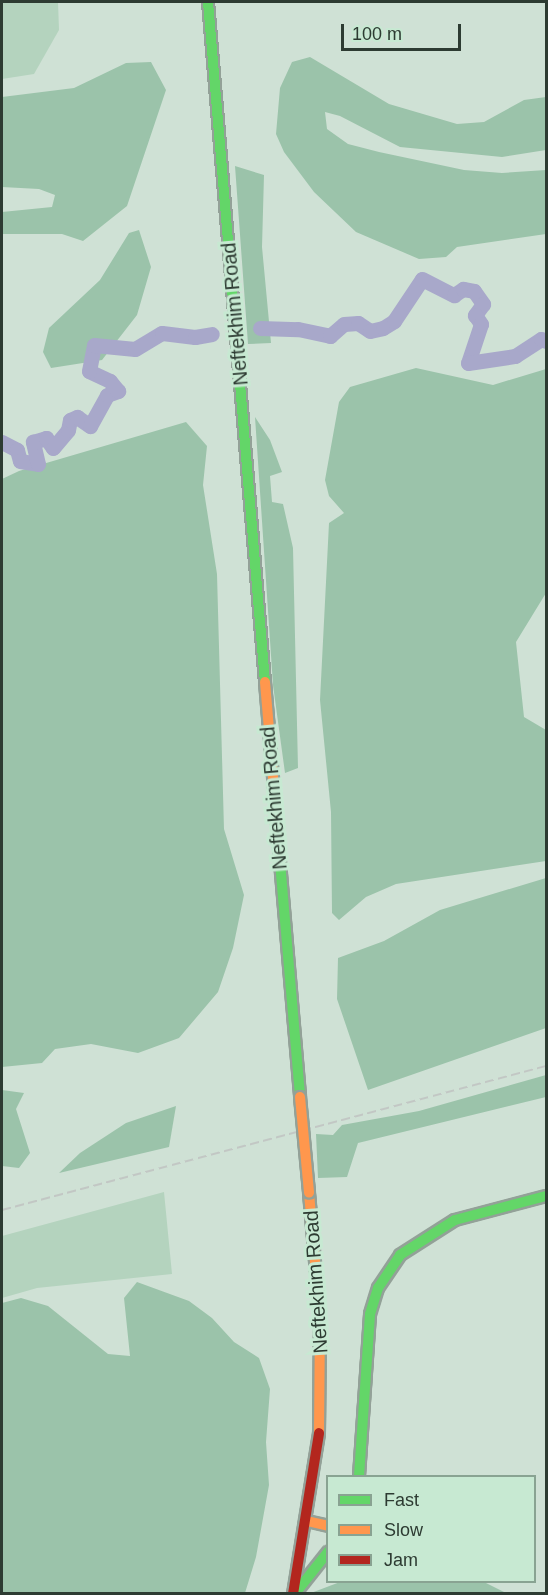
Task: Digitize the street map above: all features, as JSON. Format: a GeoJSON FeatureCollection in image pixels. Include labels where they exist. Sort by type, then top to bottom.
{"type":"FeatureCollection","features":[{"type":"Feature","properties":{"kind":"main road","name":"Neftekhim Road"},"geometry":{"type":"LineString","coordinates":[[208,2],[309,1193],[322,1374],[320,1429],[294,1593]]}},
{"type":"Feature","properties":{"kind":"main road"},"geometry":{"type":"LineString","coordinates":[[359,1475],[370,1314],[378,1288],[394,1263],[423,1238],[455,1220],[546,1196]]}},
{"type":"Feature","properties":{"kind":"main road"},"geometry":{"type":"LineString","coordinates":[[307,1521],[326,1527]]}},
{"type":"Feature","properties":{"kind":"main road"},"geometry":{"type":"LineString","coordinates":[[294,1593],[326,1553]]}},
{"type":"Feature","properties":{"kind":"green space"},"geometry":{"type":"Polygon","coordinates":[[[2,2],[58,2],[59,30],[34,74],[2,79],[2,2]]]}},
{"type":"Feature","properties":{"kind":"green space"},"geometry":{"type":"Polygon","coordinates":[[[310,57],[389,104],[457,124],[484,122],[524,100],[546,97],[546,150],[502,157],[400,147],[340,116],[325,112],[327,129],[348,144],[464,170],[502,173],[546,170],[546,234],[457,247],[446,257],[419,259],[356,232],[314,192],[284,152],[276,134],[280,88],[292,62],[310,57]]]}},
{"type":"Feature","properties":{"kind":"green space"},"geometry":{"type":"Polygon","coordinates":[[[151,62],[166,90],[127,206],[83,241],[62,234],[2,234],[2,212],[52,207],[55,195],[39,189],[2,187],[2,97],[74,88],[126,63],[151,62]]]}},
{"type":"Feature","properties":{"kind":"green space"},"geometry":{"type":"Polygon","coordinates":[[[235,166],[264,175],[262,247],[271,343],[248,344],[235,166]]]}},
{"type":"Feature","properties":{"kind":"green space"},"geometry":{"type":"Polygon","coordinates":[[[139,230],[151,267],[137,315],[102,360],[51,368],[43,352],[49,328],[100,280],[129,233],[139,230]]]}},
{"type":"Feature","properties":{"kind":"green space"},"geometry":{"type":"Polygon","coordinates":[[[416,368],[493,385],[546,369],[546,593],[516,642],[524,717],[546,730],[546,861],[396,884],[366,897],[339,920],[332,913],[331,812],[320,700],[329,523],[344,513],[329,496],[325,480],[339,402],[350,387],[416,368]]]}},
{"type":"Feature","properties":{"kind":"green space"},"geometry":{"type":"Polygon","coordinates":[[[255,417],[270,440],[282,472],[270,476],[272,502],[283,504],[293,548],[298,768],[285,773],[273,685],[255,417]]]}},
{"type":"Feature","properties":{"kind":"green space"},"geometry":{"type":"Polygon","coordinates":[[[186,422],[207,446],[203,485],[217,574],[224,829],[244,895],[233,948],[218,992],[179,1038],[138,1053],[91,1044],[55,1049],[42,1063],[2,1067],[2,479],[19,471],[186,422]]]}},
{"type":"Feature","properties":{"kind":"green space"},"geometry":{"type":"Polygon","coordinates":[[[546,878],[546,1028],[368,1090],[337,999],[338,958],[384,941],[440,910],[546,878]]]}},
{"type":"Feature","properties":{"kind":"green space"},"geometry":{"type":"Polygon","coordinates":[[[546,1075],[546,1097],[358,1143],[347,1177],[318,1178],[316,1134],[333,1135],[342,1125],[419,1111],[546,1075]]]}},
{"type":"Feature","properties":{"kind":"green space"},"geometry":{"type":"Polygon","coordinates":[[[2,1090],[24,1093],[16,1109],[30,1153],[19,1168],[2,1166],[2,1090]]]}},
{"type":"Feature","properties":{"kind":"green space"},"geometry":{"type":"Polygon","coordinates":[[[176,1106],[169,1147],[59,1173],[80,1153],[126,1123],[176,1106]]]}},
{"type":"Feature","properties":{"kind":"green space"},"geometry":{"type":"Polygon","coordinates":[[[164,1192],[172,1274],[37,1288],[2,1298],[2,1236],[164,1192]]]}},
{"type":"Feature","properties":{"kind":"green space"},"geometry":{"type":"Polygon","coordinates":[[[137,1282],[189,1301],[212,1318],[234,1342],[259,1358],[270,1389],[266,1442],[269,1485],[256,1557],[245,1593],[2,1593],[2,1303],[21,1298],[48,1306],[108,1354],[130,1356],[124,1298],[137,1282]]]}},
{"type":"Feature","properties":{"kind":"green space"},"geometry":{"type":"Polygon","coordinates":[[[337,1583],[486,1583],[506,1593],[311,1593],[337,1583]]]}},
{"type":"Feature","properties":{"kind":"waterway"},"geometry":{"type":"LineString","coordinates":[[260,328],[298,329],[330,336],[344,324],[358,323],[370,331],[383,328],[394,321],[422,279],[454,295],[463,289],[474,291],[483,304],[475,315],[481,324],[468,363],[515,356],[541,339],[546,341]]}},
{"type":"Feature","properties":{"kind":"waterway"},"geometry":{"type":"LineString","coordinates":[[2,442],[17,450],[20,461],[38,464],[33,442],[46,438],[53,448],[68,430],[70,420],[77,417],[90,426],[107,395],[118,391],[110,381],[89,371],[94,345],[135,349],[162,333],[195,337],[212,334]]}},
{"type":"Feature","properties":{"kind":"railway"},"geometry":{"type":"LineString","coordinates":[[2,1210],[546,1066]]}},
{"type":"Feature","properties":{"kind":"traffic: fast"},"geometry":{"type":"LineString","coordinates":[[208,2],[265,682]]}},
{"type":"Feature","properties":{"kind":"traffic: fast"},"geometry":{"type":"LineString","coordinates":[[280,862],[300,1097]]}},
{"type":"Feature","properties":{"kind":"traffic: fast"},"geometry":{"type":"LineString","coordinates":[[359,1475],[370,1314],[378,1288],[400,1255],[455,1220],[546,1196]]}},
{"type":"Feature","properties":{"kind":"traffic: fast"},"geometry":{"type":"LineString","coordinates":[[297,1591],[326,1555]]}},
{"type":"Feature","properties":{"kind":"traffic: slow"},"geometry":{"type":"LineString","coordinates":[[265,682],[280,862]]}},
{"type":"Feature","properties":{"kind":"traffic: slow"},"geometry":{"type":"LineString","coordinates":[[300,1097],[309,1193]]}},
{"type":"Feature","properties":{"kind":"traffic: slow"},"geometry":{"type":"LineString","coordinates":[[309,1193],[320,1318],[319,1433]]}},
{"type":"Feature","properties":{"kind":"traffic: slow"},"geometry":{"type":"LineString","coordinates":[[307,1521],[326,1526]]}},
{"type":"Feature","properties":{"kind":"traffic: jam"},"geometry":{"type":"LineString","coordinates":[[293,1594],[319,1433]]}}]}
